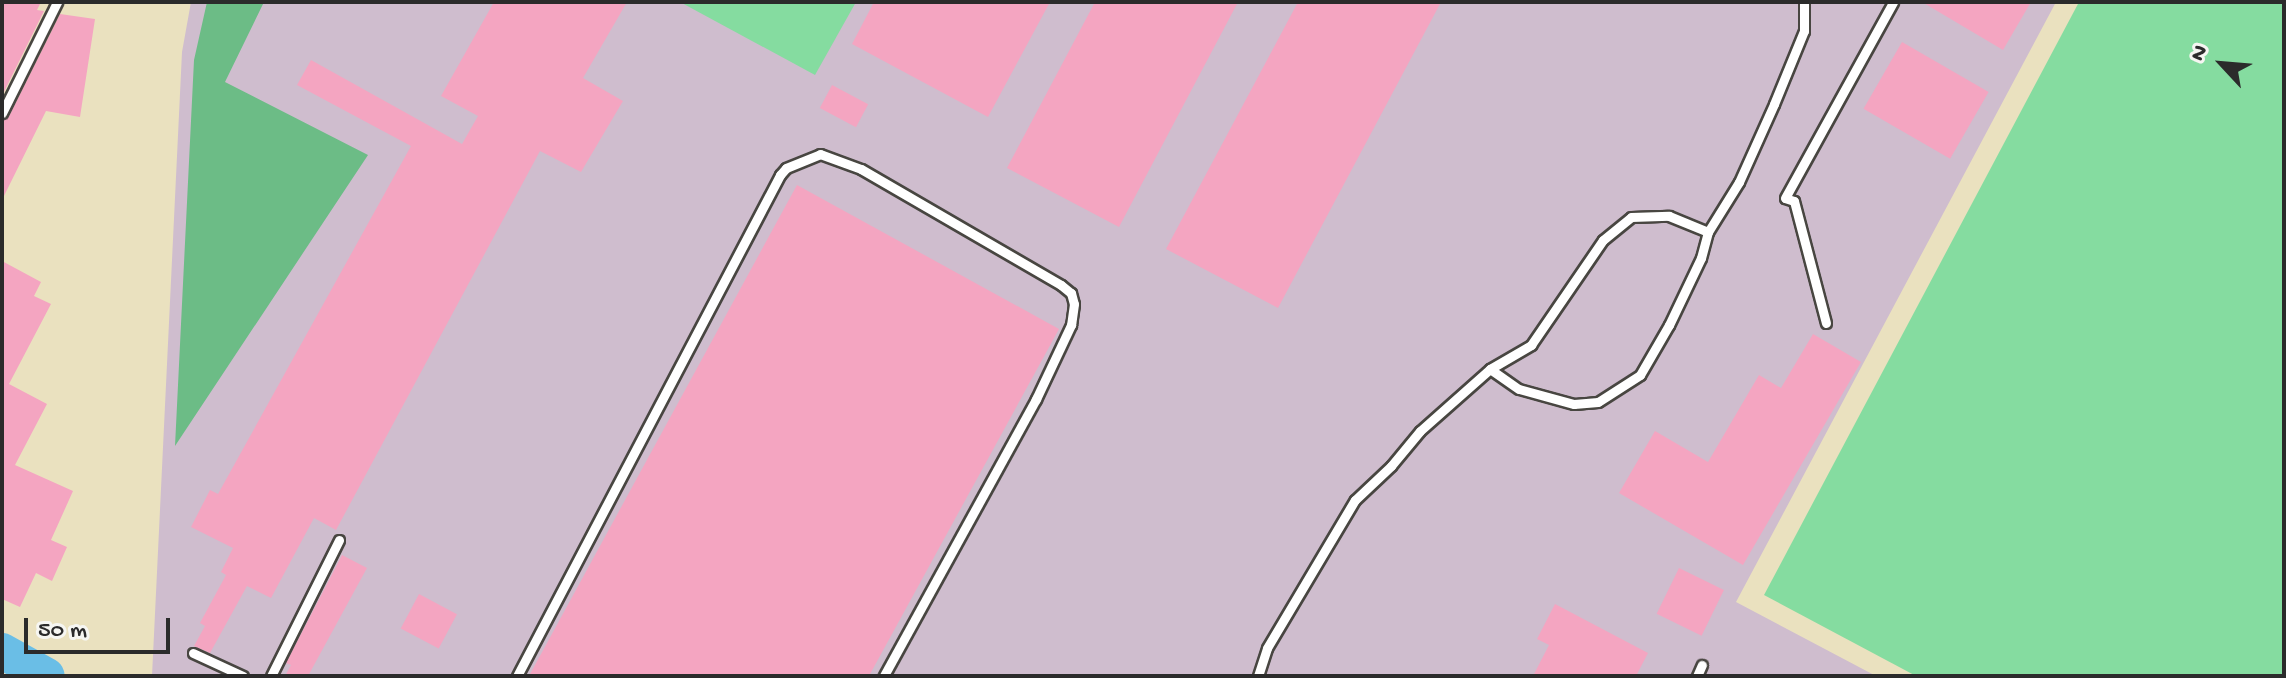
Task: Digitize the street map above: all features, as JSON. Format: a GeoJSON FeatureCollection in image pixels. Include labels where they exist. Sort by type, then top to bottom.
{"type":"FeatureCollection","features":[{"type":"Feature","properties":{"kind":"lane"},"geometry":{"type":"LineString","coordinates":[[2,113],[57,2]]}},
{"type":"Feature","properties":{"kind":"lane"},"geometry":{"type":"LineString","coordinates":[[1490,369],[1519,389],[1574,404],[1598,402],[1640,375],[1669,325],[1701,258],[1708,232],[1739,182],[1774,104],[1804,31],[1804,2]]}},
{"type":"Feature","properties":{"kind":"lane"},"geometry":{"type":"LineString","coordinates":[[1826,323],[1794,201],[1785,198],[1893,2]]}},
{"type":"Feature","properties":{"kind":"lane"},"geometry":{"type":"LineString","coordinates":[[517,676],[780,175],[786,168],[820,154],[861,169],[1061,285],[1071,293],[1074,304],[1071,325],[1036,399],[884,676]]}},
{"type":"Feature","properties":{"kind":"lane"},"geometry":{"type":"LineString","coordinates":[[1258,676],[1275,634],[1355,500],[1391,466],[1420,431],[1490,369],[1531,345],[1603,240],[1631,217],[1669,216],[1708,232]]}},
{"type":"Feature","properties":{"kind":"lane"},"geometry":{"type":"LineString","coordinates":[[271,676],[339,540]]}},
{"type":"Feature","properties":{"kind":"lane"},"geometry":{"type":"LineString","coordinates":[[193,653],[243,676]]}},
{"type":"Feature","properties":{"kind":"lane"},"geometry":{"type":"LineString","coordinates":[[1697,676],[1702,665]]}},
{"type":"Feature","properties":{"kind":"shaded area"},"geometry":{"type":"Polygon","coordinates":[[[191,2],[2056,2],[1736,602],[1876,676],[152,676],[182,52],[191,2]]]}},
{"type":"Feature","properties":{"kind":"green space"},"geometry":{"type":"Polygon","coordinates":[[[207,2],[264,2],[225,82],[368,155],[175,446],[194,60],[207,2]]]}},
{"type":"Feature","properties":{"kind":"green space"},"geometry":{"type":"Polygon","coordinates":[[[680,2],[856,2],[815,75],[680,2]]]}},
{"type":"Feature","properties":{"kind":"green space"},"geometry":{"type":"Polygon","coordinates":[[[2079,2],[2284,2],[2284,676],[1916,676],[1764,595],[2079,2]]]}},
{"type":"Feature","properties":{"kind":"building"},"geometry":{"type":"Polygon","coordinates":[[[2,2],[41,2],[37,10],[44,11],[2,96],[2,2]]]}},
{"type":"Feature","properties":{"kind":"building"},"geometry":{"type":"Polygon","coordinates":[[[494,2],[627,2],[583,78],[623,101],[581,172],[540,151],[336,530],[314,518],[271,598],[247,586],[210,653],[194,646],[205,626],[200,623],[226,575],[221,572],[233,548],[191,527],[210,490],[218,494],[411,146],[297,85],[311,60],[462,144],[478,116],[441,96],[494,2]]]}},
{"type":"Feature","properties":{"kind":"building"},"geometry":{"type":"Polygon","coordinates":[[[874,2],[1050,2],[988,117],[852,44],[874,2]]]}},
{"type":"Feature","properties":{"kind":"building"},"geometry":{"type":"Polygon","coordinates":[[[1095,2],[1238,2],[1119,227],[1007,168],[1095,2]]]}},
{"type":"Feature","properties":{"kind":"building"},"geometry":{"type":"Polygon","coordinates":[[[1298,2],[1441,2],[1278,308],[1166,249],[1298,2]]]}},
{"type":"Feature","properties":{"kind":"building"},"geometry":{"type":"Polygon","coordinates":[[[1922,2],[2031,2],[2003,50],[1922,2]]]}},
{"type":"Feature","properties":{"kind":"building"},"geometry":{"type":"Polygon","coordinates":[[[60,14],[95,19],[80,117],[46,111],[2,200],[2,120],[9,116],[60,14]]]}},
{"type":"Feature","properties":{"kind":"building"},"geometry":{"type":"Polygon","coordinates":[[[1902,42],[1989,92],[1950,159],[1864,109],[1902,42]]]}},
{"type":"Feature","properties":{"kind":"building"},"geometry":{"type":"Polygon","coordinates":[[[832,85],[868,104],[856,127],[820,108],[832,85]]]}},
{"type":"Feature","properties":{"kind":"building"},"geometry":{"type":"Polygon","coordinates":[[[797,185],[1059,329],[869,676],[529,676],[797,185]]]}},
{"type":"Feature","properties":{"kind":"building"},"geometry":{"type":"Polygon","coordinates":[[[2,261],[41,282],[34,296],[51,304],[9,384],[47,404],[15,465],[73,491],[51,540],[67,547],[52,581],[36,573],[20,607],[2,599],[2,261]]]}},
{"type":"Feature","properties":{"kind":"building"},"geometry":{"type":"Polygon","coordinates":[[[1813,334],[1861,362],[1743,565],[1619,493],[1655,431],[1708,462],[1759,375],[1781,388],[1813,334]]]}},
{"type":"Feature","properties":{"kind":"building"},"geometry":{"type":"Polygon","coordinates":[[[342,555],[367,568],[308,676],[285,676],[291,665],[286,663],[342,555]]]}},
{"type":"Feature","properties":{"kind":"building"},"geometry":{"type":"Polygon","coordinates":[[[1679,568],[1724,590],[1702,636],[1657,614],[1679,568]]]}},
{"type":"Feature","properties":{"kind":"building"},"geometry":{"type":"Polygon","coordinates":[[[419,594],[457,614],[439,649],[401,628],[419,594]]]}},
{"type":"Feature","properties":{"kind":"building"},"geometry":{"type":"Polygon","coordinates":[[[1555,604],[1648,653],[1636,676],[1533,676],[1549,645],[1537,639],[1555,604]]]}},
{"type":"Feature","properties":{"kind":"waterway"},"geometry":{"type":"LineString","coordinates":[[2,651],[47,676]]}}]}
